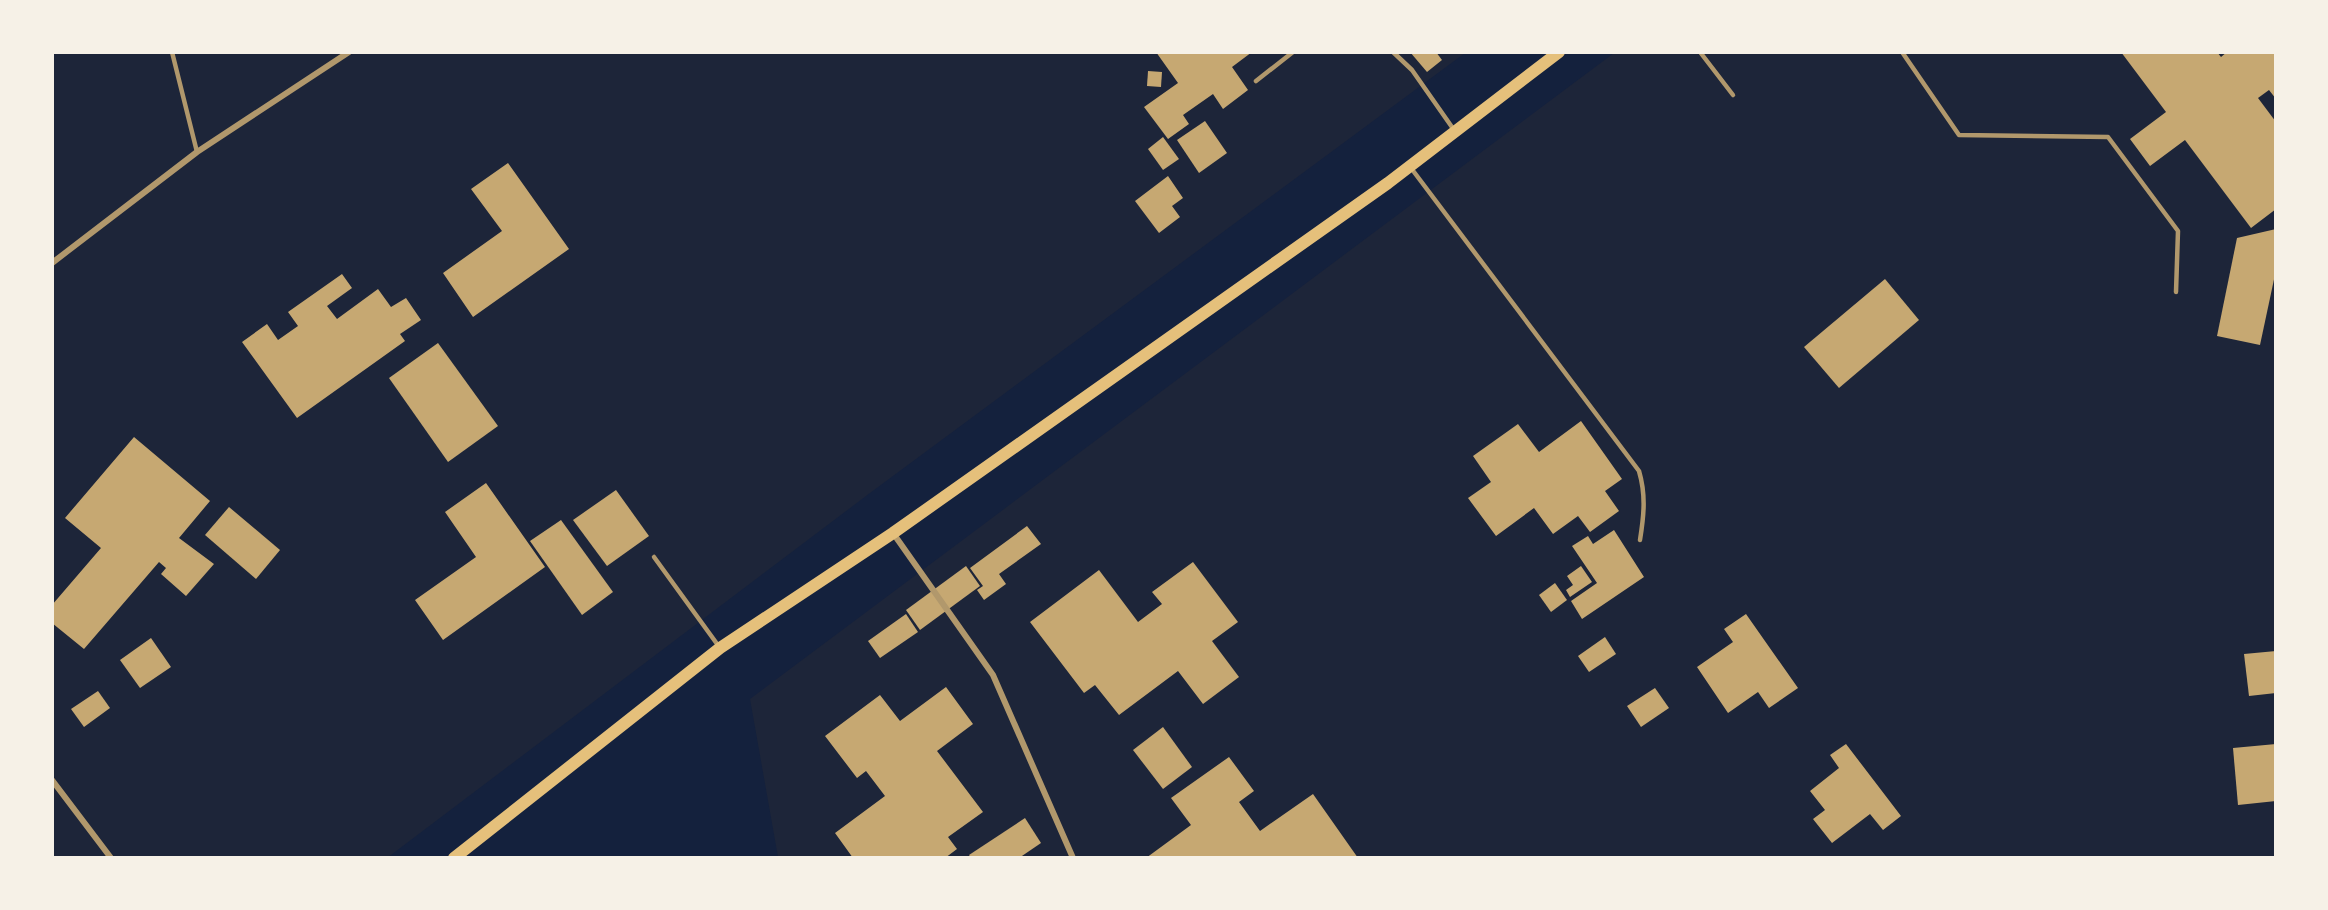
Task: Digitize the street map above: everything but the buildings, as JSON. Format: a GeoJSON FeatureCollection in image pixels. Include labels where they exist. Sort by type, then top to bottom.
{"type":"FeatureCollection","features":[{"type":"Feature","properties":{"kind":"main road"},"geometry":{"type":"LineString","coordinates":[[454,858],[720,648],[893,533],[1410,166],[1559,52]]}},
{"type":"Feature","properties":{"kind":"street"},"geometry":{"type":"LineString","coordinates":[[52,263],[197,152],[350,52]]}},
{"type":"Feature","properties":{"kind":"street"},"geometry":{"type":"LineString","coordinates":[[893,533],[993,675],[1073,858]]}},
{"type":"Feature","properties":{"kind":"street"},"geometry":{"type":"LineString","coordinates":[[52,780],[111,858]]}},
{"type":"Feature","properties":{"kind":"lane"},"geometry":{"type":"LineString","coordinates":[[172,52],[197,152]]}},
{"type":"Feature","properties":{"kind":"lane"},"geometry":{"type":"LineString","coordinates":[[1256,81],[1293,52]]}},
{"type":"Feature","properties":{"kind":"lane"},"geometry":{"type":"LineString","coordinates":[[1393,52],[1412,70],[1456,133]]}},
{"type":"Feature","properties":{"kind":"lane"},"geometry":{"type":"LineString","coordinates":[[1700,52],[1733,95]]}},
{"type":"Feature","properties":{"kind":"lane"},"geometry":{"type":"LineString","coordinates":[[1902,52],[1959,135],[2108,137],[2178,231],[2176,292]]}},
{"type":"Feature","properties":{"kind":"lane"},"geometry":{"type":"LineString","coordinates":[[1410,166],[1639,471],[1644,489],[1645,509],[1640,540]]}},
{"type":"Feature","properties":{"kind":"lane"},"geometry":{"type":"LineString","coordinates":[[654,557],[720,648]]}},
{"type":"Feature","properties":{"kind":"shaded area"},"geometry":{"type":"Polygon","coordinates":[[[52,53],[1465,53],[870,493],[387,858],[53,857],[52,53]]]}},
{"type":"Feature","properties":{"kind":"shaded area"},"geometry":{"type":"Polygon","coordinates":[[[1614,53],[2275,53],[2275,857],[778,857],[750,699],[1614,53]]]}}]}
